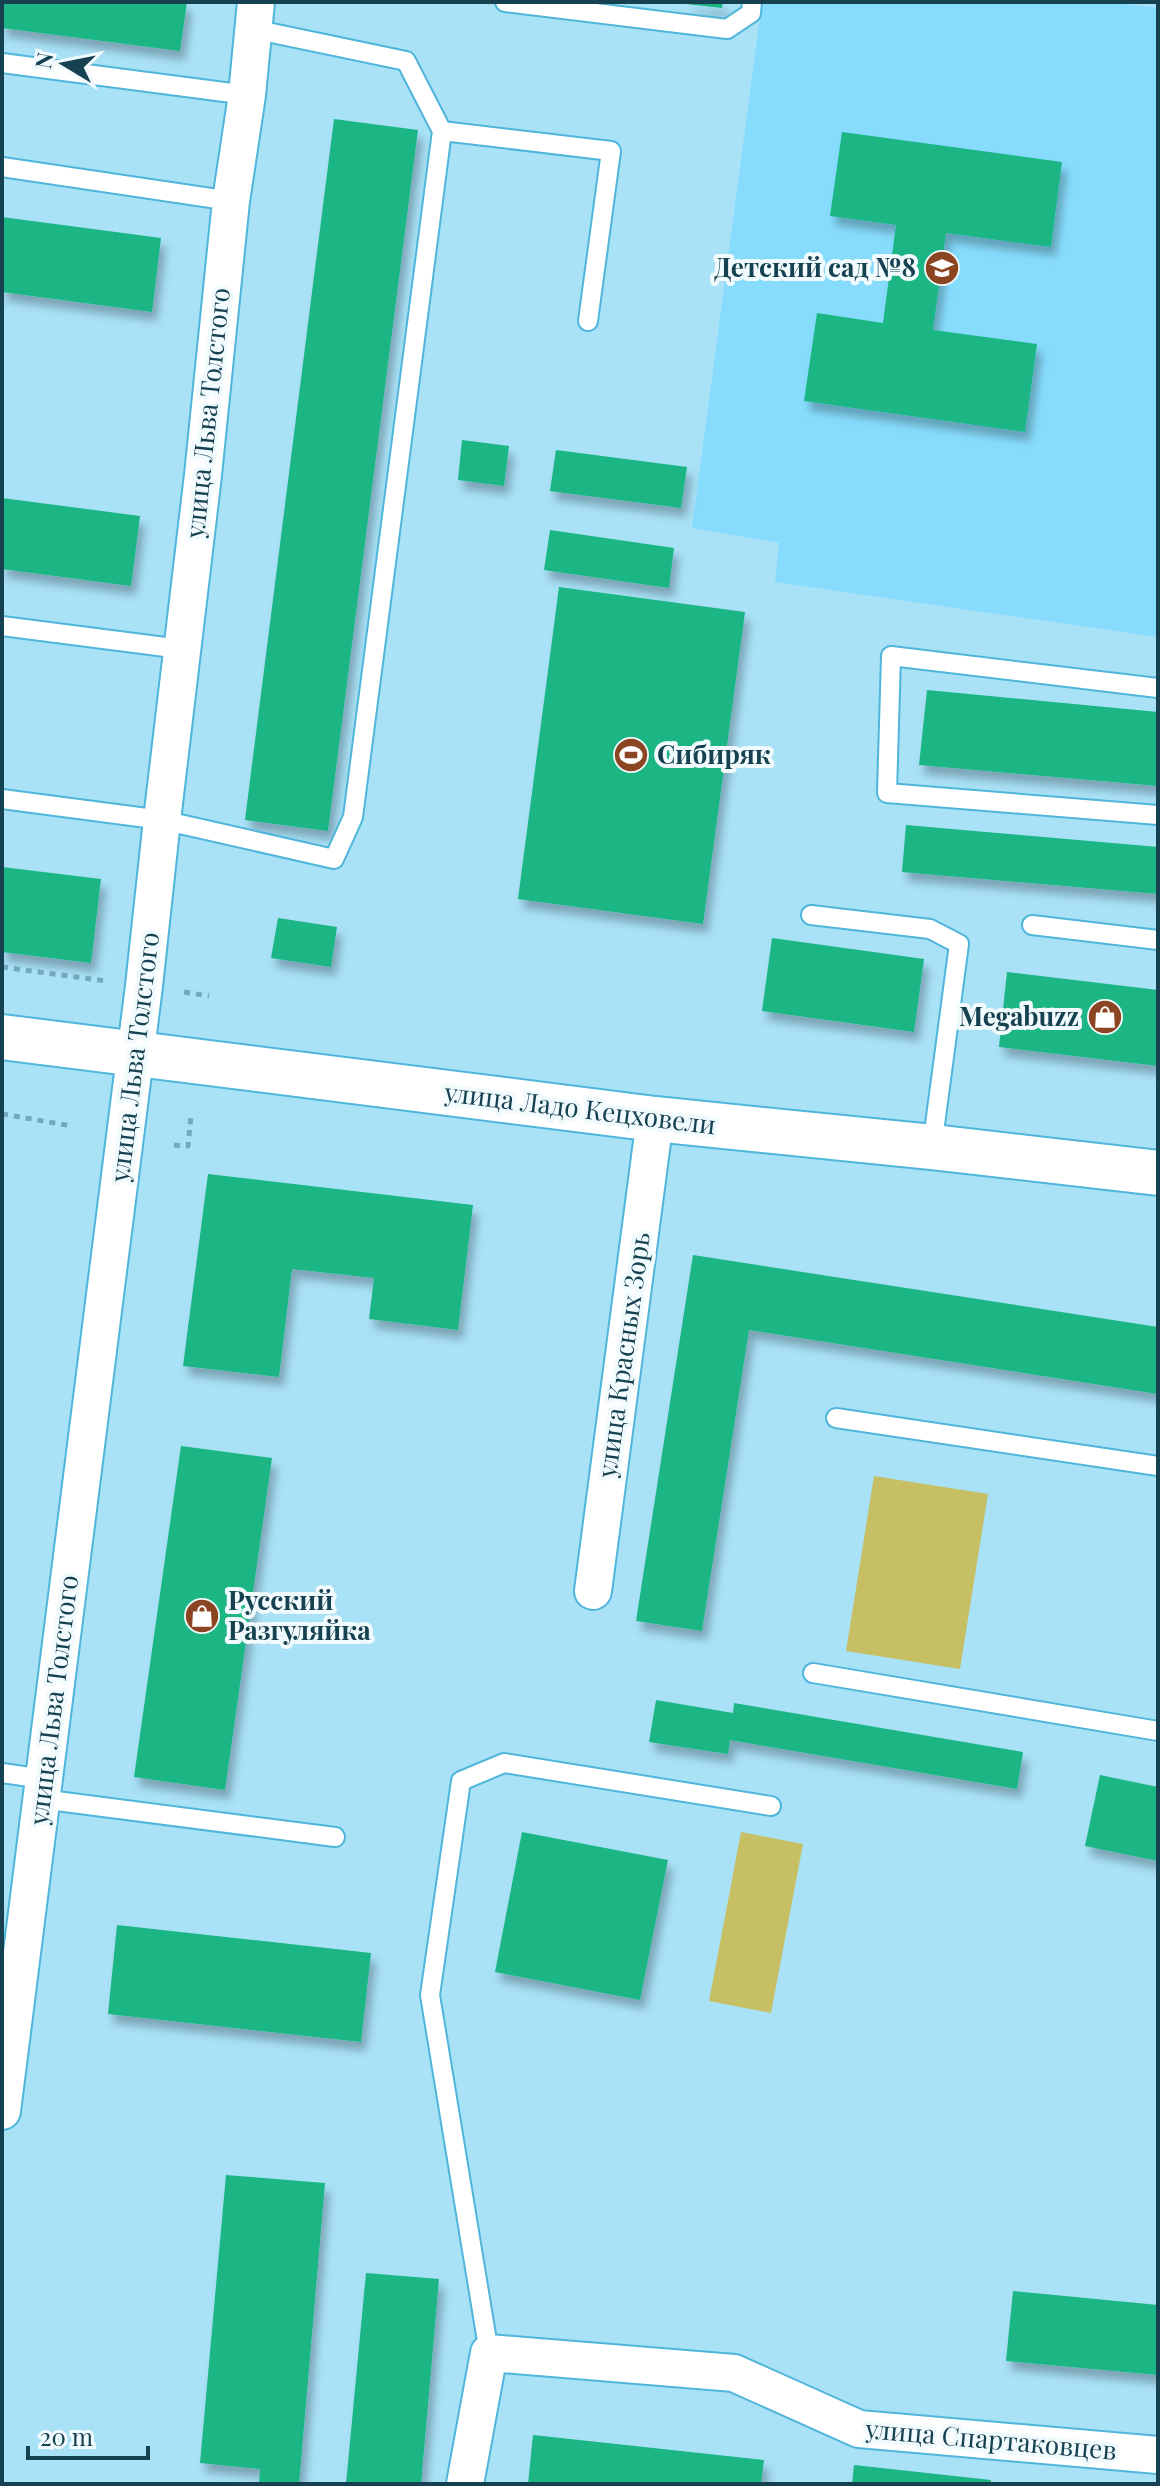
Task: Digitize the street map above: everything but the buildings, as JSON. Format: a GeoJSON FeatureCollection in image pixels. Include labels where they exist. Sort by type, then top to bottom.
{"type":"FeatureCollection","features":[{"type":"Feature","properties":{"kind":"main road","name":"улица Ладо Кецховели"},"geometry":{"type":"LineString","coordinates":[[2,1037],[655,1119],[1158,1173]]}},
{"type":"Feature","properties":{"kind":"street","name":"улица Льва Толстого"},"geometry":{"type":"LineString","coordinates":[[2,2111],[136,1055],[254,16]]}},
{"type":"Feature","properties":{"kind":"street","name":"улица Красных Зорь"},"geometry":{"type":"LineString","coordinates":[[593,1591],[655,1119]]}},
{"type":"Feature","properties":{"kind":"street","name":"улица Спартаковцев"},"geometry":{"type":"LineString","coordinates":[[489,2353],[734,2373],[859,2429],[1158,2455]]}},
{"type":"Feature","properties":{"kind":"street"},"geometry":{"type":"LineString","coordinates":[[465,2484],[489,2353]]}},
{"type":"Feature","properties":{"kind":"lane"},"geometry":{"type":"LineString","coordinates":[[505,2],[727,29],[751,13],[752,2]]}},
{"type":"Feature","properties":{"kind":"lane"},"geometry":{"type":"LineString","coordinates":[[2,799],[162,820],[334,859],[353,817],[442,131],[406,61],[254,16]]}},
{"type":"Feature","properties":{"kind":"lane"},"geometry":{"type":"LineString","coordinates":[[2,63],[247,95]]}},
{"type":"Feature","properties":{"kind":"lane"},"geometry":{"type":"LineString","coordinates":[[442,131],[611,151],[588,321]]}},
{"type":"Feature","properties":{"kind":"lane"},"geometry":{"type":"LineString","coordinates":[[2,167],[231,201]]}},
{"type":"Feature","properties":{"kind":"lane"},"geometry":{"type":"LineString","coordinates":[[2,626],[181,649]]}},
{"type":"Feature","properties":{"kind":"lane"},"geometry":{"type":"LineString","coordinates":[[1158,688],[891,656],[887,793],[1158,815]]}},
{"type":"Feature","properties":{"kind":"lane"},"geometry":{"type":"LineString","coordinates":[[811,915],[930,929],[959,944],[932,1147]]}},
{"type":"Feature","properties":{"kind":"lane"},"geometry":{"type":"LineString","coordinates":[[1032,925],[1158,940]]}},
{"type":"Feature","properties":{"kind":"lane"},"geometry":{"type":"LineString","coordinates":[[836,1418],[1158,1466]]}},
{"type":"Feature","properties":{"kind":"lane"},"geometry":{"type":"LineString","coordinates":[[813,1673],[1158,1731]]}},
{"type":"Feature","properties":{"kind":"lane"},"geometry":{"type":"LineString","coordinates":[[489,2353],[430,1995],[461,1781],[504,1763],[771,1806]]}},
{"type":"Feature","properties":{"kind":"lane"},"geometry":{"type":"LineString","coordinates":[[2,1773],[42,1789],[335,1837]]}},
{"type":"Feature","properties":{"kind":"path"},"geometry":{"type":"LineString","coordinates":[[2,967],[115,982]]}},
{"type":"Feature","properties":{"kind":"path"},"geometry":{"type":"LineString","coordinates":[[184,992],[209,996]]}},
{"type":"Feature","properties":{"kind":"path"},"geometry":{"type":"LineString","coordinates":[[2,1114],[72,1126]]}},
{"type":"Feature","properties":{"kind":"path"},"geometry":{"type":"LineString","coordinates":[[174,1145],[188,1146],[191,1115]]}},
{"type":"Feature","properties":{"kind":"shaded area","name":"Детский сад №8"},"geometry":{"type":"Polygon","coordinates":[[[762,2],[1111,2],[1158,8],[1158,637],[775,582],[779,543],[692,528],[762,2]]]}},
{"type":"Feature","properties":{"kind":"shaded area"},"geometry":{"type":"Polygon","coordinates":[[[874,1476],[988,1494],[960,1669],[846,1651],[874,1476]]]}},
{"type":"Feature","properties":{"kind":"shaded area"},"geometry":{"type":"Polygon","coordinates":[[[741,1832],[803,1844],[771,2013],[709,2001],[741,1832]]]}},
{"type":"Feature","properties":{"kind":"place","name":"Детский сад №8"},"geometry":{"type":"Point","coordinates":[942,268]}},
{"type":"Feature","properties":{"kind":"place","name":"Сибиряк"},"geometry":{"type":"Point","coordinates":[631,755]}},
{"type":"Feature","properties":{"kind":"place","name":"Megabuzz"},"geometry":{"type":"Point","coordinates":[1105,1017]}},
{"type":"Feature","properties":{"kind":"place","name":"Русский Разгуляйка"},"geometry":{"type":"Point","coordinates":[202,1616]}}]}
